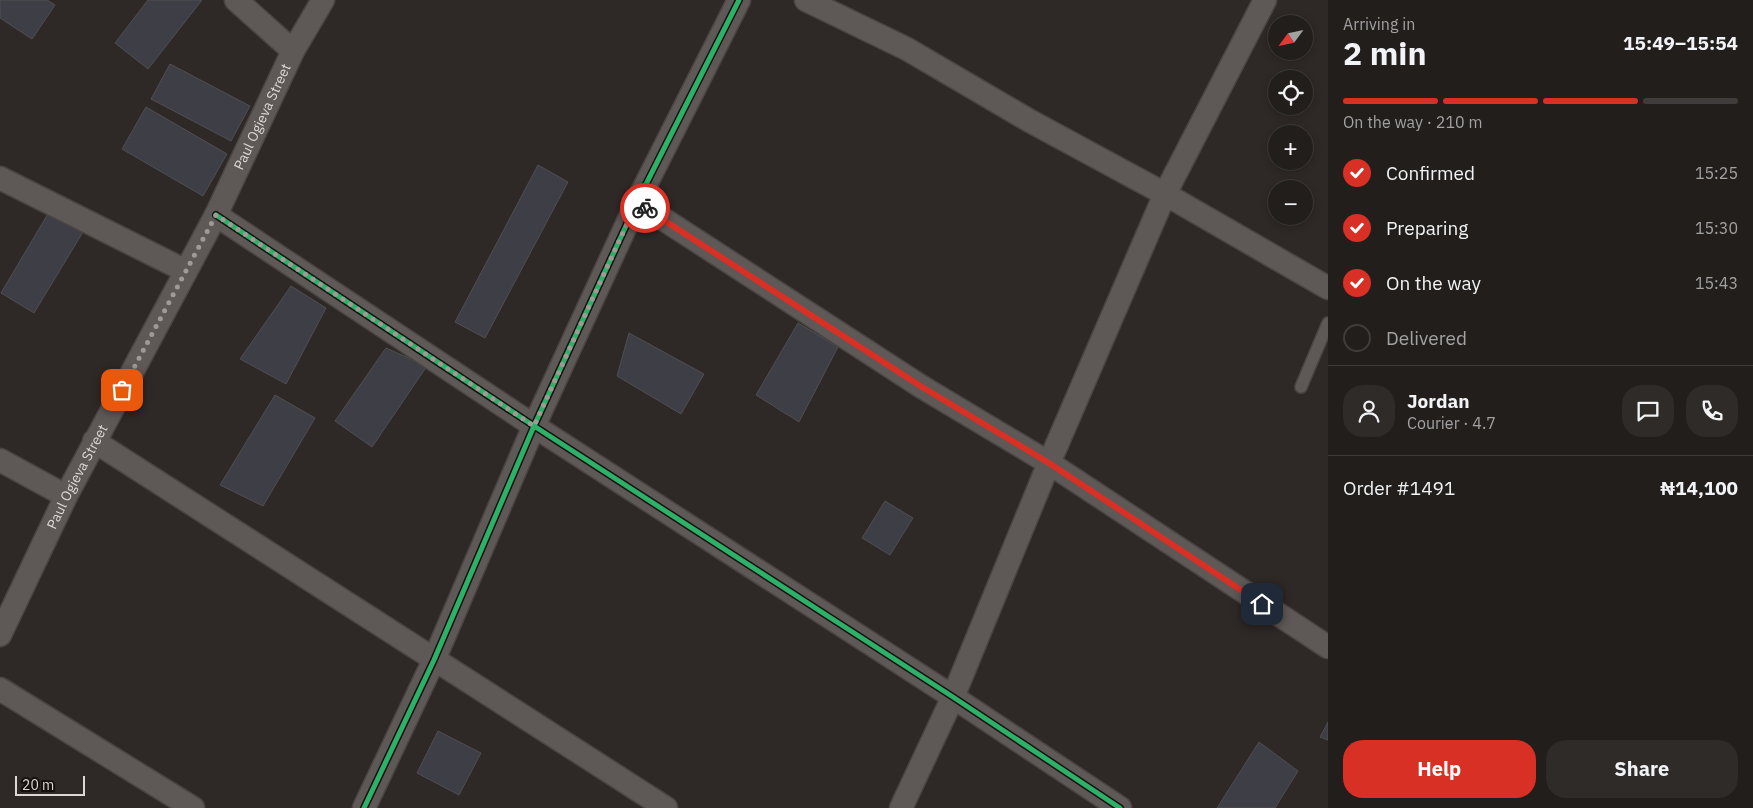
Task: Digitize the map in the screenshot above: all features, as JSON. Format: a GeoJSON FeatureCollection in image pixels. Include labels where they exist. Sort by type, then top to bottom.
{"type":"FeatureCollection","features":[{"type":"Feature","properties":{"kind":"street"},"geometry":{"type":"LineString","coordinates":[[236,0],[293,51]]}},
{"type":"Feature","properties":{"kind":"street","name":"Paul Ogieva Street"},"geometry":{"type":"LineString","coordinates":[[0,635],[66,496],[216,215],[293,51],[323,0]]}},
{"type":"Feature","properties":{"kind":"street"},"geometry":{"type":"LineString","coordinates":[[364,808],[434,660],[534,426],[637,202],[739,0]]}},
{"type":"Feature","properties":{"kind":"street"},"geometry":{"type":"LineString","coordinates":[[806,0],[907,49],[1030,121],[1165,194],[1328,288]]}},
{"type":"Feature","properties":{"kind":"street"},"geometry":{"type":"LineString","coordinates":[[901,808],[953,697],[1049,463],[1165,194],[1265,0]]}},
{"type":"Feature","properties":{"kind":"street"},"geometry":{"type":"LineString","coordinates":[[0,178],[186,270]]}},
{"type":"Feature","properties":{"kind":"street"},"geometry":{"type":"LineString","coordinates":[[637,202],[922,387],[1049,463],[1328,647]]}},
{"type":"Feature","properties":{"kind":"street"},"geometry":{"type":"LineString","coordinates":[[216,215],[534,426],[953,697],[1120,808]]}},
{"type":"Feature","properties":{"kind":"street"},"geometry":{"type":"LineString","coordinates":[[94,442],[666,808]]}},
{"type":"Feature","properties":{"kind":"street"},"geometry":{"type":"LineString","coordinates":[[0,460],[66,496]]}},
{"type":"Feature","properties":{"kind":"street"},"geometry":{"type":"LineString","coordinates":[[0,689],[193,808]]}},
{"type":"Feature","properties":{"kind":"lane"},"geometry":{"type":"LineString","coordinates":[[1302,387],[1328,323]]}},
{"type":"Feature","properties":{"kind":"building"},"geometry":{"type":"Polygon","coordinates":[[[0,0],[47,0],[55,5],[32,39],[0,18],[0,0]]]}},
{"type":"Feature","properties":{"kind":"building"},"geometry":{"type":"Polygon","coordinates":[[[148,0],[202,0],[148,69],[115,43],[148,0]]]}},
{"type":"Feature","properties":{"kind":"building"},"geometry":{"type":"Polygon","coordinates":[[[170,64],[250,106],[231,141],[151,99],[170,64]]]}},
{"type":"Feature","properties":{"kind":"building"},"geometry":{"type":"Polygon","coordinates":[[[146,107],[227,154],[203,196],[122,149],[146,107]]]}},
{"type":"Feature","properties":{"kind":"building"},"geometry":{"type":"Polygon","coordinates":[[[538,165],[568,182],[485,338],[455,322],[538,165]]]}},
{"type":"Feature","properties":{"kind":"building"},"geometry":{"type":"Polygon","coordinates":[[[49,212],[83,232],[34,313],[1,293],[49,212]]]}},
{"type":"Feature","properties":{"kind":"building"},"geometry":{"type":"Polygon","coordinates":[[[291,286],[326,308],[286,384],[240,359],[291,286]]]}},
{"type":"Feature","properties":{"kind":"building"},"geometry":{"type":"Polygon","coordinates":[[[798,323],[838,347],[799,422],[756,395],[798,323]]]}},
{"type":"Feature","properties":{"kind":"building"},"geometry":{"type":"Polygon","coordinates":[[[629,333],[704,374],[681,414],[617,376],[629,333]]]}},
{"type":"Feature","properties":{"kind":"building"},"geometry":{"type":"Polygon","coordinates":[[[386,348],[427,366],[372,447],[335,421],[386,348]]]}},
{"type":"Feature","properties":{"kind":"building"},"geometry":{"type":"Polygon","coordinates":[[[275,395],[315,418],[263,506],[220,485],[275,395]]]}},
{"type":"Feature","properties":{"kind":"building"},"geometry":{"type":"Polygon","coordinates":[[[885,501],[913,518],[890,555],[862,538],[885,501]]]}},
{"type":"Feature","properties":{"kind":"building"},"geometry":{"type":"Polygon","coordinates":[[[1328,722],[1328,740],[1320,737],[1328,722]]]}},
{"type":"Feature","properties":{"kind":"building"},"geometry":{"type":"Polygon","coordinates":[[[438,731],[481,753],[459,795],[417,773],[438,731]]]}},
{"type":"Feature","properties":{"kind":"building"},"geometry":{"type":"Polygon","coordinates":[[[1259,742],[1298,771],[1275,808],[1217,808],[1259,742]]]}},
{"type":"Feature","properties":{"kind":"cycle path"},"geometry":{"type":"LineString","coordinates":[[364,808],[434,660],[534,426],[637,202],[739,0]]}},
{"type":"Feature","properties":{"kind":"cycle path"},"geometry":{"type":"LineString","coordinates":[[216,215],[534,426],[953,697],[1120,808]]}},
{"type":"Feature","properties":{"kind":"way so far"},"geometry":{"type":"LineString","coordinates":[[122,390],[216,215],[534,426],[637,202],[645,208]]}},
{"type":"Feature","properties":{"kind":"route"},"geometry":{"type":"LineString","coordinates":[[645,208],[922,387],[1049,463],[1262,604]]}}]}
